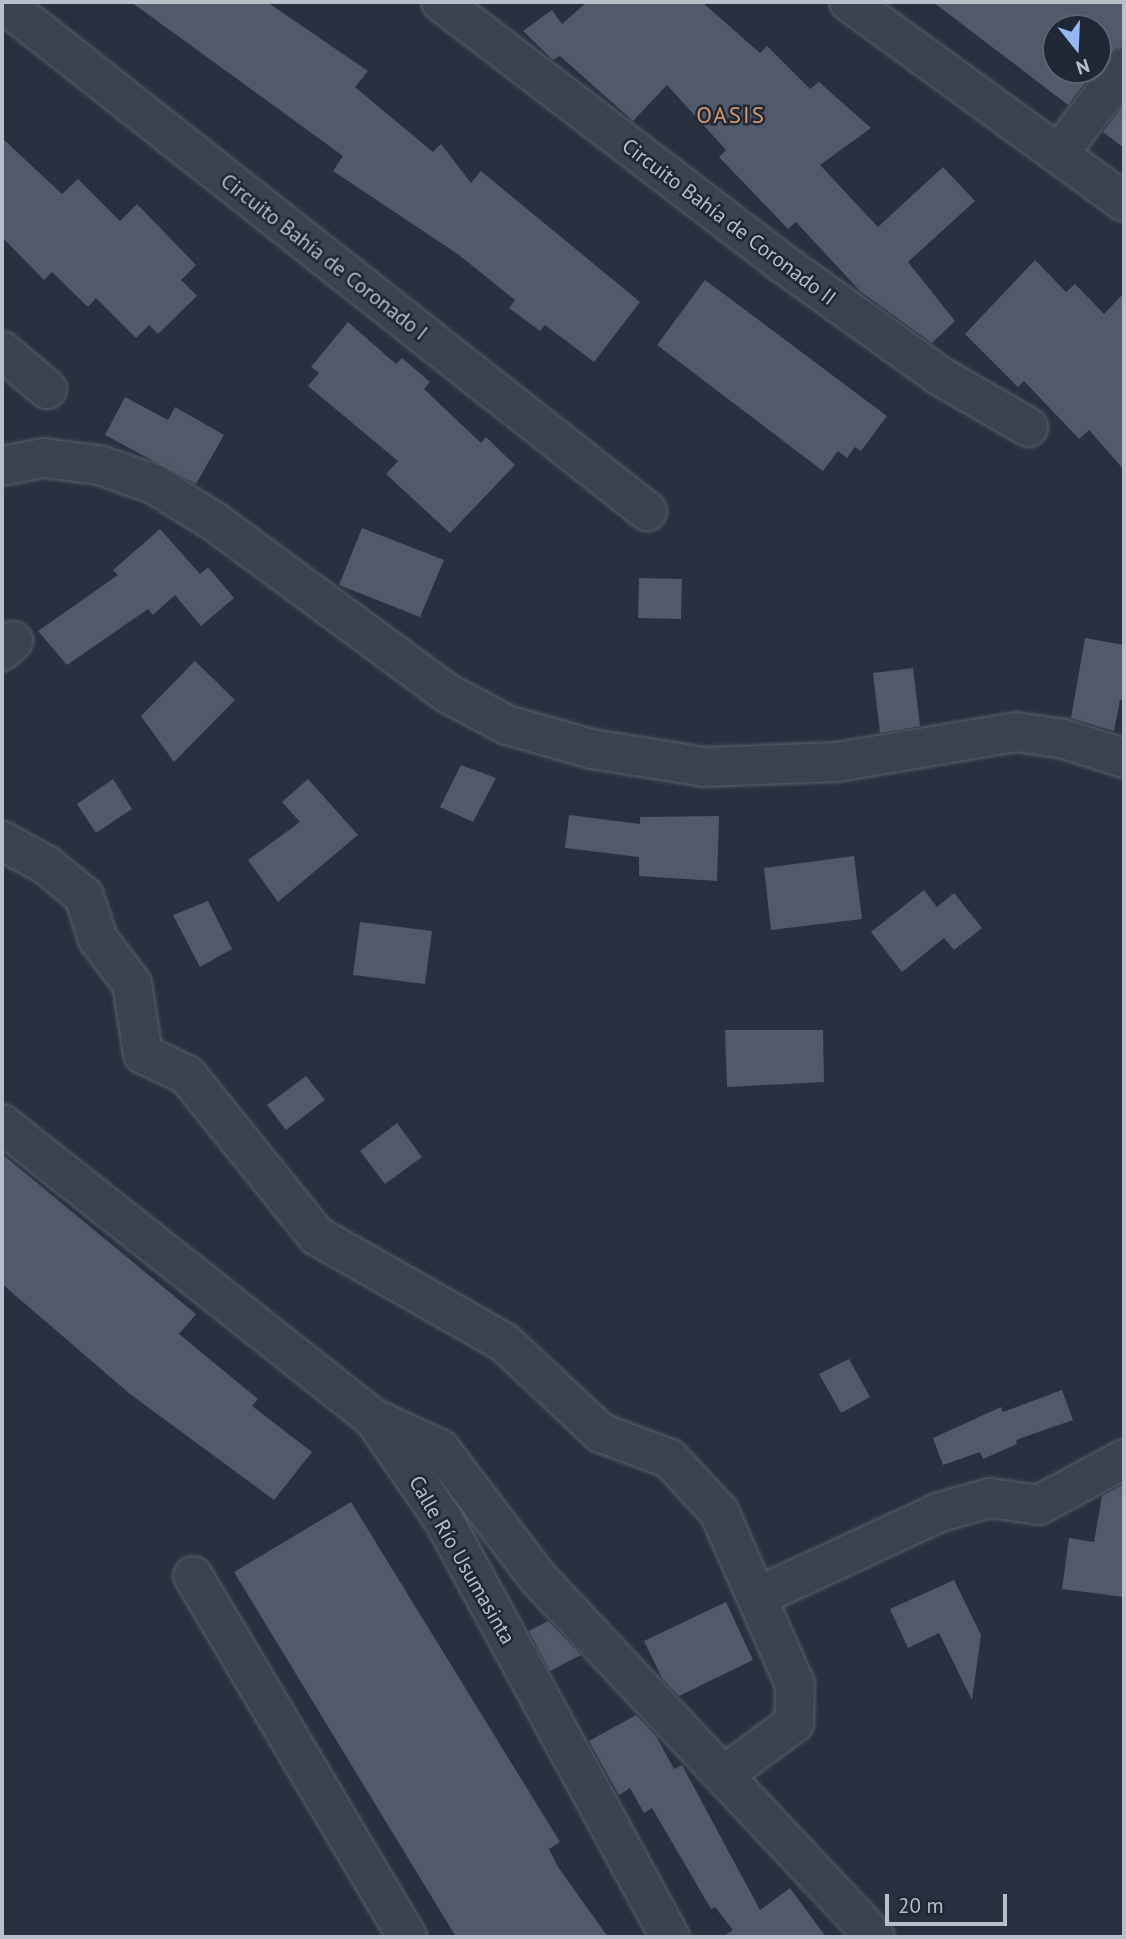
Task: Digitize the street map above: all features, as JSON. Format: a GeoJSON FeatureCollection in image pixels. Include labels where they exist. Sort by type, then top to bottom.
{"type":"FeatureCollection","features":[{"type":"Feature","properties":{"kind":"street","name":"Circuito Bahía de Coronado I"},"geometry":{"type":"LineString","coordinates":[[2,2],[647,512]]}},
{"type":"Feature","properties":{"kind":"street","name":"Circuito Bahía de Coronado II"},"geometry":{"type":"LineString","coordinates":[[441,2],[778,260],[940,376],[1028,427]]}},
{"type":"Feature","properties":{"kind":"street"},"geometry":{"type":"LineString","coordinates":[[849,2],[1060,152],[1124,202]]}},
{"type":"Feature","properties":{"kind":"street"},"geometry":{"type":"LineString","coordinates":[[1060,152],[1124,68]]}},
{"type":"Feature","properties":{"kind":"street"},"geometry":{"type":"LineString","coordinates":[[2,351],[47,389]]}},
{"type":"Feature","properties":{"kind":"street"},"geometry":{"type":"LineString","coordinates":[[2,466],[44,458],[99,465],[154,484],[215,522],[447,693],[507,725],[592,749],[705,767],[837,762],[1016,732],[1065,739],[1124,758]]}},
{"type":"Feature","properties":{"kind":"street"},"geometry":{"type":"LineString","coordinates":[[2,841],[46,864],[84,896],[99,939],[132,985],[143,1054],[187,1075],[317,1236],[505,1343],[601,1433],[670,1459],[719,1512],[759,1596],[796,1684],[794,1723],[725,1774]]}},
{"type":"Feature","properties":{"kind":"street","name":"Calle Río Usumasinta"},"geometry":{"type":"LineString","coordinates":[[2,1124],[374,1419],[443,1519],[670,1937]]}},
{"type":"Feature","properties":{"kind":"street"},"geometry":{"type":"LineString","coordinates":[[374,1419],[440,1449],[538,1578],[725,1774],[875,1937]]}},
{"type":"Feature","properties":{"kind":"street"},"geometry":{"type":"LineString","coordinates":[[759,1596],[940,1512],[990,1498],[1039,1505],[1124,1459]]}},
{"type":"Feature","properties":{"kind":"street"},"geometry":{"type":"LineString","coordinates":[[193,1576],[407,1937]]}},
{"type":"Feature","properties":{"kind":"building"},"geometry":{"type":"Polygon","coordinates":[[[131,2],[267,2],[368,71],[355,87],[433,152],[441,144],[471,183],[481,171],[640,302],[594,362],[545,325],[540,331],[509,308],[515,300],[459,255],[333,171],[343,156],[131,2]]]}},
{"type":"Feature","properties":{"kind":"building"},"geometry":{"type":"Polygon","coordinates":[[[587,2],[702,2],[760,53],[767,46],[810,89],[819,82],[871,128],[820,165],[878,227],[943,167],[975,201],[908,262],[955,321],[932,343],[860,291],[796,222],[788,229],[719,157],[726,150],[667,85],[633,121],[560,56],[553,60],[523,31],[552,10],[562,24],[587,2]]]}},
{"type":"Feature","properties":{"kind":"building"},"geometry":{"type":"Polygon","coordinates":[[[933,2],[1124,2],[1124,47],[1112,51],[1112,14],[1042,14],[1042,84],[1084,84],[1068,105],[933,2]]]}},
{"type":"Feature","properties":{"kind":"building"},"geometry":{"type":"Polygon","coordinates":[[[1124,104],[1124,148],[1103,132],[1124,104]]]}},
{"type":"Feature","properties":{"kind":"building"},"geometry":{"type":"Polygon","coordinates":[[[2,138],[62,194],[78,179],[120,221],[137,204],[196,265],[181,280],[197,296],[158,334],[149,325],[136,338],[96,298],[88,307],[52,272],[44,280],[2,237],[2,138]]]}},
{"type":"Feature","properties":{"kind":"building"},"geometry":{"type":"Polygon","coordinates":[[[1035,260],[1066,292],[1075,284],[1104,314],[1124,293],[1124,470],[1089,430],[1079,439],[1024,381],[1018,387],[965,334],[1035,260]]]}},
{"type":"Feature","properties":{"kind":"building"},"geometry":{"type":"Polygon","coordinates":[[[705,280],[887,416],[861,451],[855,447],[847,458],[838,451],[823,471],[657,345],[705,280]]]}},
{"type":"Feature","properties":{"kind":"building"},"geometry":{"type":"Polygon","coordinates":[[[348,322],[396,364],[402,358],[430,382],[424,389],[481,443],[486,437],[515,465],[450,533],[386,474],[398,461],[308,386],[319,373],[311,367],[348,322]]]}},
{"type":"Feature","properties":{"kind":"building"},"geometry":{"type":"Polygon","coordinates":[[[125,397],[168,420],[175,407],[224,435],[196,484],[105,435],[125,397]]]}},
{"type":"Feature","properties":{"kind":"building"},"geometry":{"type":"Polygon","coordinates":[[[362,528],[444,560],[420,617],[339,585],[362,528]]]}},
{"type":"Feature","properties":{"kind":"building"},"geometry":{"type":"Polygon","coordinates":[[[160,529],[200,574],[208,567],[234,598],[201,626],[175,595],[153,615],[148,609],[67,665],[38,631],[118,575],[113,570],[160,529]]]}},
{"type":"Feature","properties":{"kind":"building"},"geometry":{"type":"Polygon","coordinates":[[[639,578],[682,579],[681,619],[638,618],[639,578]]]}},
{"type":"Feature","properties":{"kind":"building"},"geometry":{"type":"Polygon","coordinates":[[[1085,638],[1124,645],[1124,701],[1120,700],[1114,731],[1071,718],[1085,638]]]}},
{"type":"Feature","properties":{"kind":"building"},"geometry":{"type":"Polygon","coordinates":[[[195,661],[235,700],[174,762],[141,716],[195,661]]]}},
{"type":"Feature","properties":{"kind":"building"},"geometry":{"type":"Polygon","coordinates":[[[913,668],[920,726],[880,733],[873,673],[913,668]]]}},
{"type":"Feature","properties":{"kind":"building"},"geometry":{"type":"Polygon","coordinates":[[[461,765],[496,778],[473,822],[440,807],[461,765]]]}},
{"type":"Feature","properties":{"kind":"building"},"geometry":{"type":"Polygon","coordinates":[[[113,779],[132,809],[96,833],[77,804],[113,779]]]}},
{"type":"Feature","properties":{"kind":"building"},"geometry":{"type":"Polygon","coordinates":[[[308,779],[358,835],[278,902],[248,860],[300,822],[282,802],[308,779]]]}},
{"type":"Feature","properties":{"kind":"building"},"geometry":{"type":"Polygon","coordinates":[[[569,815],[640,824],[640,817],[719,816],[717,881],[639,876],[639,857],[565,848],[569,815]]]}},
{"type":"Feature","properties":{"kind":"building"},"geometry":{"type":"Polygon","coordinates":[[[854,856],[862,919],[771,930],[764,868],[854,856]]]}},
{"type":"Feature","properties":{"kind":"building"},"geometry":{"type":"Polygon","coordinates":[[[924,890],[937,907],[954,893],[982,928],[954,950],[944,938],[902,972],[871,932],[924,890]]]}},
{"type":"Feature","properties":{"kind":"building"},"geometry":{"type":"Polygon","coordinates":[[[208,901],[232,949],[200,967],[173,915],[208,901]]]}},
{"type":"Feature","properties":{"kind":"building"},"geometry":{"type":"Polygon","coordinates":[[[360,922],[432,931],[425,984],[353,975],[360,922]]]}},
{"type":"Feature","properties":{"kind":"building"},"geometry":{"type":"Polygon","coordinates":[[[725,1030],[823,1030],[824,1082],[727,1087],[725,1030]]]}},
{"type":"Feature","properties":{"kind":"building"},"geometry":{"type":"Polygon","coordinates":[[[306,1076],[325,1100],[286,1130],[267,1105],[306,1076]]]}},
{"type":"Feature","properties":{"kind":"building"},"geometry":{"type":"Polygon","coordinates":[[[397,1123],[422,1157],[385,1184],[360,1151],[397,1123]]]}},
{"type":"Feature","properties":{"kind":"building"},"geometry":{"type":"Polygon","coordinates":[[[2,1154],[196,1314],[179,1334],[258,1399],[252,1406],[312,1452],[274,1500],[130,1394],[2,1284],[2,1154]]]}},
{"type":"Feature","properties":{"kind":"building"},"geometry":{"type":"Polygon","coordinates":[[[849,1359],[870,1397],[841,1413],[819,1374],[849,1359]]]}},
{"type":"Feature","properties":{"kind":"building"},"geometry":{"type":"Polygon","coordinates":[[[1062,1390],[1073,1420],[1016,1440],[1017,1444],[983,1459],[980,1452],[943,1465],[933,1438],[1001,1407],[1003,1412],[1062,1390]]]}},
{"type":"Feature","properties":{"kind":"building"},"geometry":{"type":"Polygon","coordinates":[[[1124,1484],[1124,1597],[1062,1589],[1069,1538],[1094,1542],[1102,1496],[1124,1484]]]}},
{"type":"Feature","properties":{"kind":"building"},"geometry":{"type":"Polygon","coordinates":[[[351,1502],[560,1842],[549,1849],[558,1867],[608,1937],[456,1937],[234,1572],[351,1502]]]}},
{"type":"Feature","properties":{"kind":"building"},"geometry":{"type":"Polygon","coordinates":[[[954,1580],[981,1635],[972,1700],[939,1633],[908,1648],[890,1609],[954,1580]]]}},
{"type":"Feature","properties":{"kind":"building"},"geometry":{"type":"Polygon","coordinates":[[[726,1602],[753,1660],[679,1696],[662,1678],[644,1641],[726,1602]]]}},
{"type":"Feature","properties":{"kind":"building"},"geometry":{"type":"Polygon","coordinates":[[[548,1621],[581,1655],[550,1671],[529,1631],[548,1621]]]}},
{"type":"Feature","properties":{"kind":"building"},"geometry":{"type":"Polygon","coordinates":[[[636,1715],[656,1736],[674,1769],[682,1765],[760,1910],[790,1888],[826,1937],[723,1937],[733,1930],[715,1907],[711,1909],[652,1808],[644,1813],[630,1788],[619,1795],[589,1741],[636,1715]]]}},
{"type":"Feature","properties":{"kind":"district","name":"OASIS"},"geometry":{"type":"Point","coordinates":[731,115]}}]}
